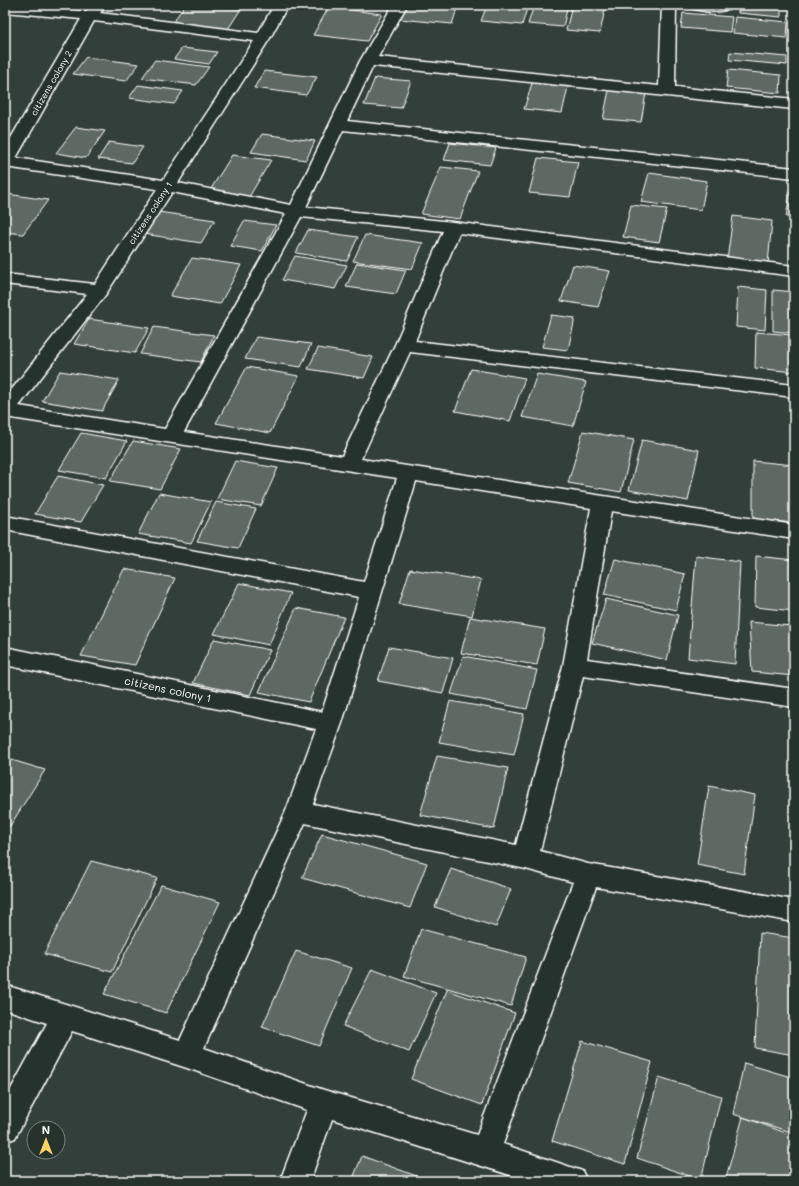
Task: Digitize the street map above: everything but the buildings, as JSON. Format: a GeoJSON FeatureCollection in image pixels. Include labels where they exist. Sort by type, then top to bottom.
{"type":"FeatureCollection","features":[{"type":"Feature","properties":{"kind":"street","name":"citizens colony 1"},"geometry":{"type":"LineString","coordinates":[[5,410],[100,290],[263,38],[282,5]]}},
{"type":"Feature","properties":{"kind":"street"},"geometry":{"type":"LineString","coordinates":[[170,437],[296,211],[339,125],[368,61],[400,5]]}},
{"type":"Feature","properties":{"kind":"street"},"geometry":{"type":"LineString","coordinates":[[667,91],[669,5]]}},
{"type":"Feature","properties":{"kind":"street"},"geometry":{"type":"LineString","coordinates":[[696,5],[720,7]]}},
{"type":"Feature","properties":{"kind":"street"},"geometry":{"type":"LineString","coordinates":[[5,8],[94,10],[263,38]]}},
{"type":"Feature","properties":{"kind":"street","name":"citizens colony 2"},"geometry":{"type":"LineString","coordinates":[[5,161],[94,10]]}},
{"type":"Feature","properties":{"kind":"street"},"geometry":{"type":"LineString","coordinates":[[368,61],[794,104]]}},
{"type":"Feature","properties":{"kind":"street"},"geometry":{"type":"LineString","coordinates":[[339,125],[794,173]]}},
{"type":"Feature","properties":{"kind":"street"},"geometry":{"type":"LineString","coordinates":[[5,161],[168,186],[296,211],[452,227],[794,271]]}},
{"type":"Feature","properties":{"kind":"street"},"geometry":{"type":"LineString","coordinates":[[349,463],[404,345],[452,227]]}},
{"type":"Feature","properties":{"kind":"street"},"geometry":{"type":"LineString","coordinates":[[5,278],[100,290]]}},
{"type":"Feature","properties":{"kind":"street"},"geometry":{"type":"LineString","coordinates":[[404,345],[794,390]]}},
{"type":"Feature","properties":{"kind":"street"},"geometry":{"type":"LineString","coordinates":[[5,410],[170,437],[409,472],[794,532]]}},
{"type":"Feature","properties":{"kind":"street"},"geometry":{"type":"LineString","coordinates":[[187,1055],[298,811],[330,723],[409,472]]}},
{"type":"Feature","properties":{"kind":"street"},"geometry":{"type":"LineString","coordinates":[[526,858],[574,666],[602,502]]}},
{"type":"Feature","properties":{"kind":"street"},"geometry":{"type":"LineString","coordinates":[[5,523],[372,591]]}},
{"type":"Feature","properties":{"kind":"street","name":"citizens colony 1"},"geometry":{"type":"LineString","coordinates":[[5,656],[330,723]]}},
{"type":"Feature","properties":{"kind":"street"},"geometry":{"type":"LineString","coordinates":[[574,666],[794,698]]}},
{"type":"Feature","properties":{"kind":"street"},"geometry":{"type":"LineString","coordinates":[[298,811],[526,858],[588,875],[794,911]]}},
{"type":"Feature","properties":{"kind":"street"},"geometry":{"type":"LineString","coordinates":[[485,1152],[588,875]]}},
{"type":"Feature","properties":{"kind":"street"},"geometry":{"type":"LineString","coordinates":[[5,997],[187,1055],[324,1103],[485,1152],[572,1181]]}},
{"type":"Feature","properties":{"kind":"street"},"geometry":{"type":"LineString","coordinates":[[5,1128],[65,1017]]}},
{"type":"Feature","properties":{"kind":"street"},"geometry":{"type":"LineString","coordinates":[[295,1181],[324,1103]]}}]}
